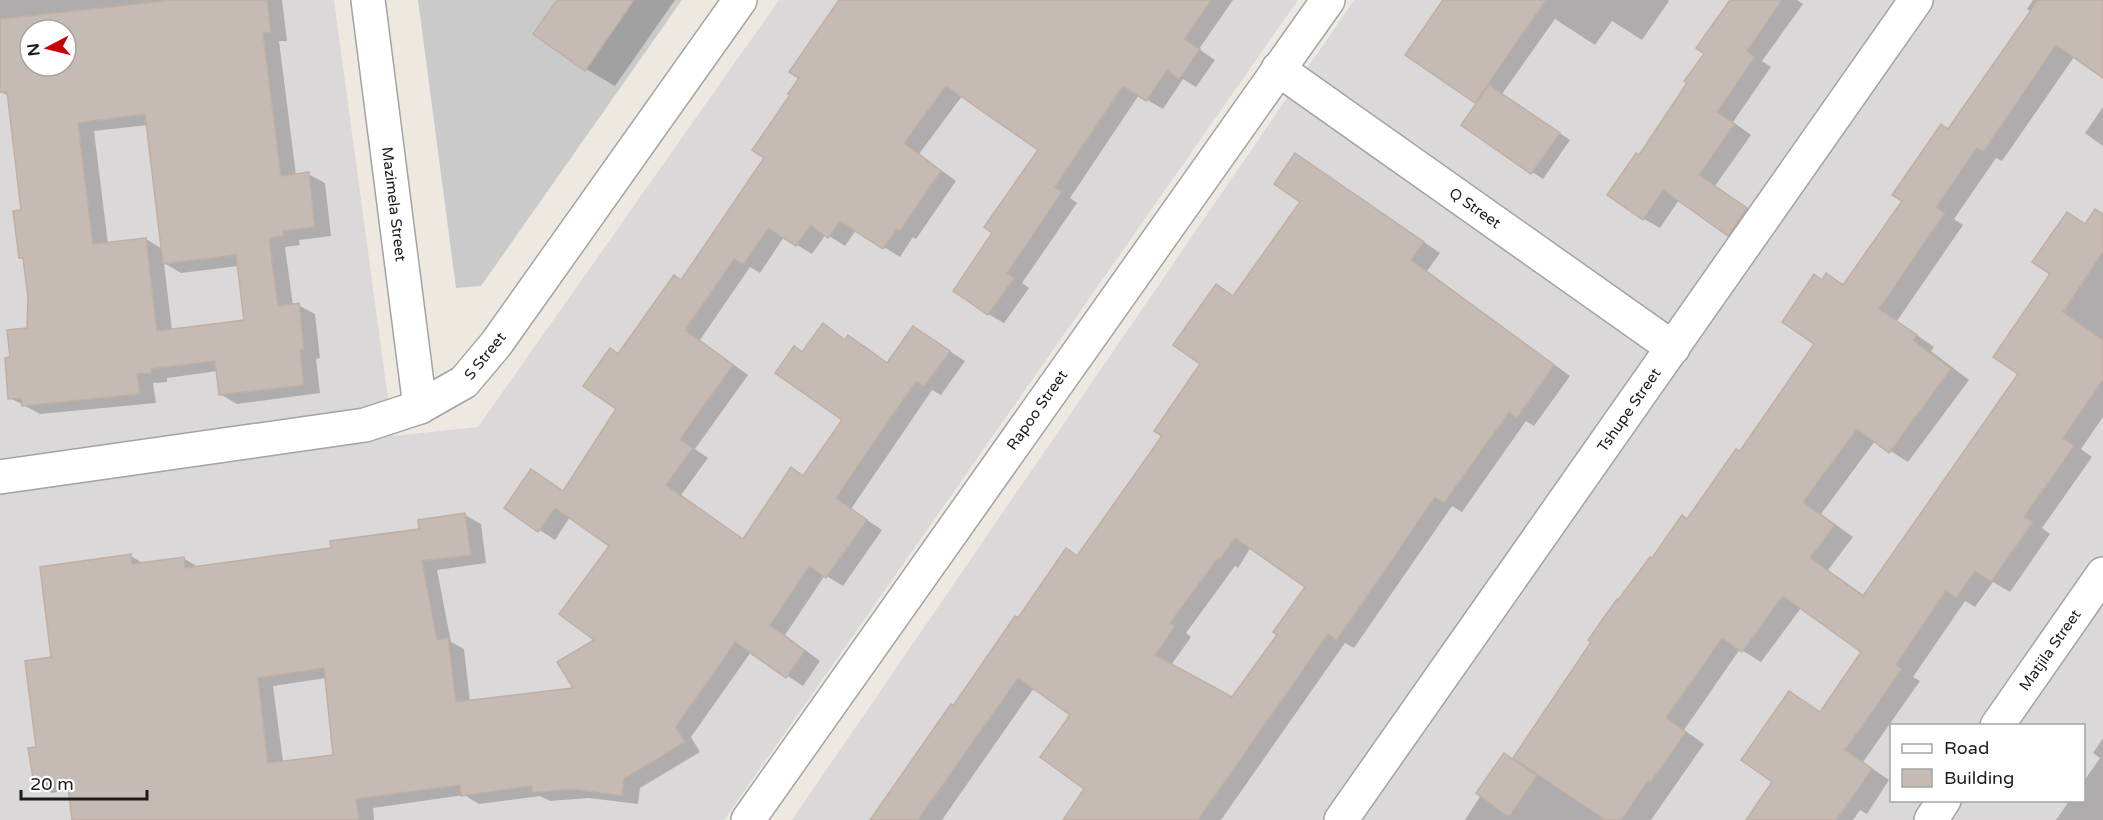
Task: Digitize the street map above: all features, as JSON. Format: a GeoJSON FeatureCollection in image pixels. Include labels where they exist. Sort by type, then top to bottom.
{"type":"FeatureCollection","features":[{"type":"Feature","properties":{"kind":"street","name":"Mazimela Street"},"geometry":{"type":"LineString","coordinates":[[368,0],[420,407]]}},
{"type":"Feature","properties":{"kind":"street","name":"S Street"},"geometry":{"type":"LineString","coordinates":[[0,477],[365,425],[420,407],[464,382],[496,344],[740,0]]}},
{"type":"Feature","properties":{"kind":"street","name":"Rapoo Street"},"geometry":{"type":"LineString","coordinates":[[748,820],[1328,0]]}},
{"type":"Feature","properties":{"kind":"street","name":"Tshupe Street"},"geometry":{"type":"LineString","coordinates":[[1341,820],[1916,0]]}},
{"type":"Feature","properties":{"kind":"street","name":"Q Street"},"geometry":{"type":"LineString","coordinates":[[1278,69],[1673,348]]}},
{"type":"Feature","properties":{"kind":"street","name":"Matjila Street"},"geometry":{"type":"LineString","coordinates":[[1998,724],[2103,574]]}},
{"type":"Feature","properties":{"kind":"street"},"geometry":{"type":"LineString","coordinates":[[1931,820],[1943,802]]}},
{"type":"Feature","properties":{"kind":"shaded area"},"geometry":{"type":"Polygon","coordinates":[[[0,0],[334,0],[393,436],[478,427],[779,0],[1298,0],[724,820],[0,820],[0,0]]]}},
{"type":"Feature","properties":{"kind":"shaded area"},"geometry":{"type":"Polygon","coordinates":[[[418,0],[682,0],[481,286],[456,288],[418,0]]]}},
{"type":"Feature","properties":{"kind":"shaded area"},"geometry":{"type":"Polygon","coordinates":[[[1354,0],[2103,0],[2103,820],[792,820],[1354,0]]]}},
{"type":"Feature","properties":{"kind":"building"},"geometry":{"type":"Polygon","coordinates":[[[174,0],[267,0],[271,32],[263,33],[281,176],[309,172],[315,227],[283,231],[284,236],[269,238],[278,306],[299,303],[304,349],[300,350],[304,385],[219,395],[215,361],[151,369],[151,373],[137,374],[140,394],[22,406],[21,398],[8,399],[5,358],[10,357],[7,330],[27,328],[28,297],[23,258],[19,258],[13,211],[21,210],[7,92],[0,92],[0,19],[174,0]],[[145,114],[78,123],[93,244],[146,238],[157,331],[244,320],[236,255],[163,264],[145,114]]]}},
{"type":"Feature","properties":{"kind":"building"},"geometry":{"type":"Polygon","coordinates":[[[557,0],[634,0],[585,71],[533,34],[557,0]]]}},
{"type":"Feature","properties":{"kind":"building"},"geometry":{"type":"Polygon","coordinates":[[[839,0],[1211,0],[1184,39],[1200,49],[1179,79],[1167,70],[1146,101],[1123,86],[1055,187],[1062,192],[1007,273],[1014,278],[988,315],[953,291],[992,233],[984,227],[1038,150],[946,86],[904,143],[941,171],[900,231],[897,229],[883,249],[840,221],[828,238],[811,225],[796,246],[768,228],[743,265],[734,259],[685,330],[733,365],[680,439],[693,448],[666,485],[743,539],[791,467],[803,476],[842,420],[775,373],[794,346],[802,352],[823,323],[845,340],[848,335],[887,363],[913,326],[950,351],[924,387],[916,381],[836,498],[867,520],[826,578],[809,566],[770,625],[805,651],[786,678],[735,642],[676,727],[685,742],[624,779],[622,796],[572,789],[532,793],[532,786],[461,796],[460,785],[356,799],[359,820],[72,820],[67,779],[34,784],[28,748],[36,747],[25,661],[51,657],[40,567],[131,554],[132,564],[184,557],[185,568],[331,548],[330,541],[419,529],[418,520],[465,513],[471,555],[422,561],[437,640],[448,638],[456,702],[573,688],[557,662],[594,640],[559,614],[609,546],[555,508],[538,532],[504,508],[531,469],[563,491],[616,409],[583,386],[610,348],[618,354],[674,275],[681,280],[764,158],[752,150],[799,78],[789,72],[839,0]],[[324,668],[258,678],[268,763],[333,755],[324,668]]]}},
{"type":"Feature","properties":{"kind":"building"},"geometry":{"type":"Polygon","coordinates":[[[1443,0],[1546,0],[1475,103],[1405,55],[1443,0]]]}},
{"type":"Feature","properties":{"kind":"building"},"geometry":{"type":"Polygon","coordinates":[[[1730,0],[1782,0],[1747,51],[1755,57],[1717,112],[1735,124],[1699,175],[1747,208],[1728,236],[1663,190],[1643,220],[1607,195],[1636,153],[1639,155],[1687,83],[1684,81],[1704,54],[1696,48],[1730,0]]]}},
{"type":"Feature","properties":{"kind":"building"},"geometry":{"type":"Polygon","coordinates":[[[2038,0],[2103,0],[2103,78],[2056,45],[1983,152],[1977,148],[1936,207],[1945,213],[1879,309],[1917,335],[1913,340],[1951,369],[1889,453],[1857,429],[1803,502],[1835,525],[1810,558],[1863,596],[2018,374],[1993,357],[2050,274],[2032,262],[2067,212],[2085,224],[2095,209],[2103,214],[2103,252],[2063,312],[2103,340],[2103,380],[2063,438],[2074,446],[2024,517],[2033,522],[1991,582],[1975,571],[1956,598],[1946,591],[1896,665],[1902,669],[1845,750],[1872,769],[1836,820],[1746,820],[1772,782],[1741,760],[1789,691],[1820,712],[1861,652],[1783,596],[1742,652],[1722,638],[1666,718],[1686,732],[1621,820],[1605,820],[1513,758],[1591,642],[1588,640],[1617,599],[1650,557],[1652,558],[1682,515],[1687,519],[1736,449],[1740,451],[1814,344],[1782,322],[1814,274],[1822,280],[1826,273],[1843,285],[1902,201],[1892,195],[1941,124],[1948,129],[2038,0]]]}},
{"type":"Feature","properties":{"kind":"building"},"geometry":{"type":"Polygon","coordinates":[[[1489,85],[1560,133],[1531,174],[1461,125],[1489,85]]]}},
{"type":"Feature","properties":{"kind":"building"},"geometry":{"type":"Polygon","coordinates":[[[1295,153],[1424,242],[1411,260],[1554,365],[1517,418],[1509,412],[1444,503],[1435,497],[1337,640],[1328,634],[1198,820],[1063,820],[1084,789],[1040,757],[1070,715],[1018,678],[918,820],[870,820],[951,704],[953,706],[1015,616],[1018,618],[1066,548],[1077,556],[1162,436],[1154,431],[1200,364],[1173,345],[1216,284],[1233,296],[1300,202],[1274,184],[1295,153]],[[1235,538],[1170,623],[1175,626],[1155,655],[1232,697],[1277,635],[1273,632],[1305,587],[1235,538]]]}},
{"type":"Feature","properties":{"kind":"building"},"geometry":{"type":"Polygon","coordinates":[[[1504,753],[1537,776],[1509,817],[1476,793],[1504,753]]]}}]}
